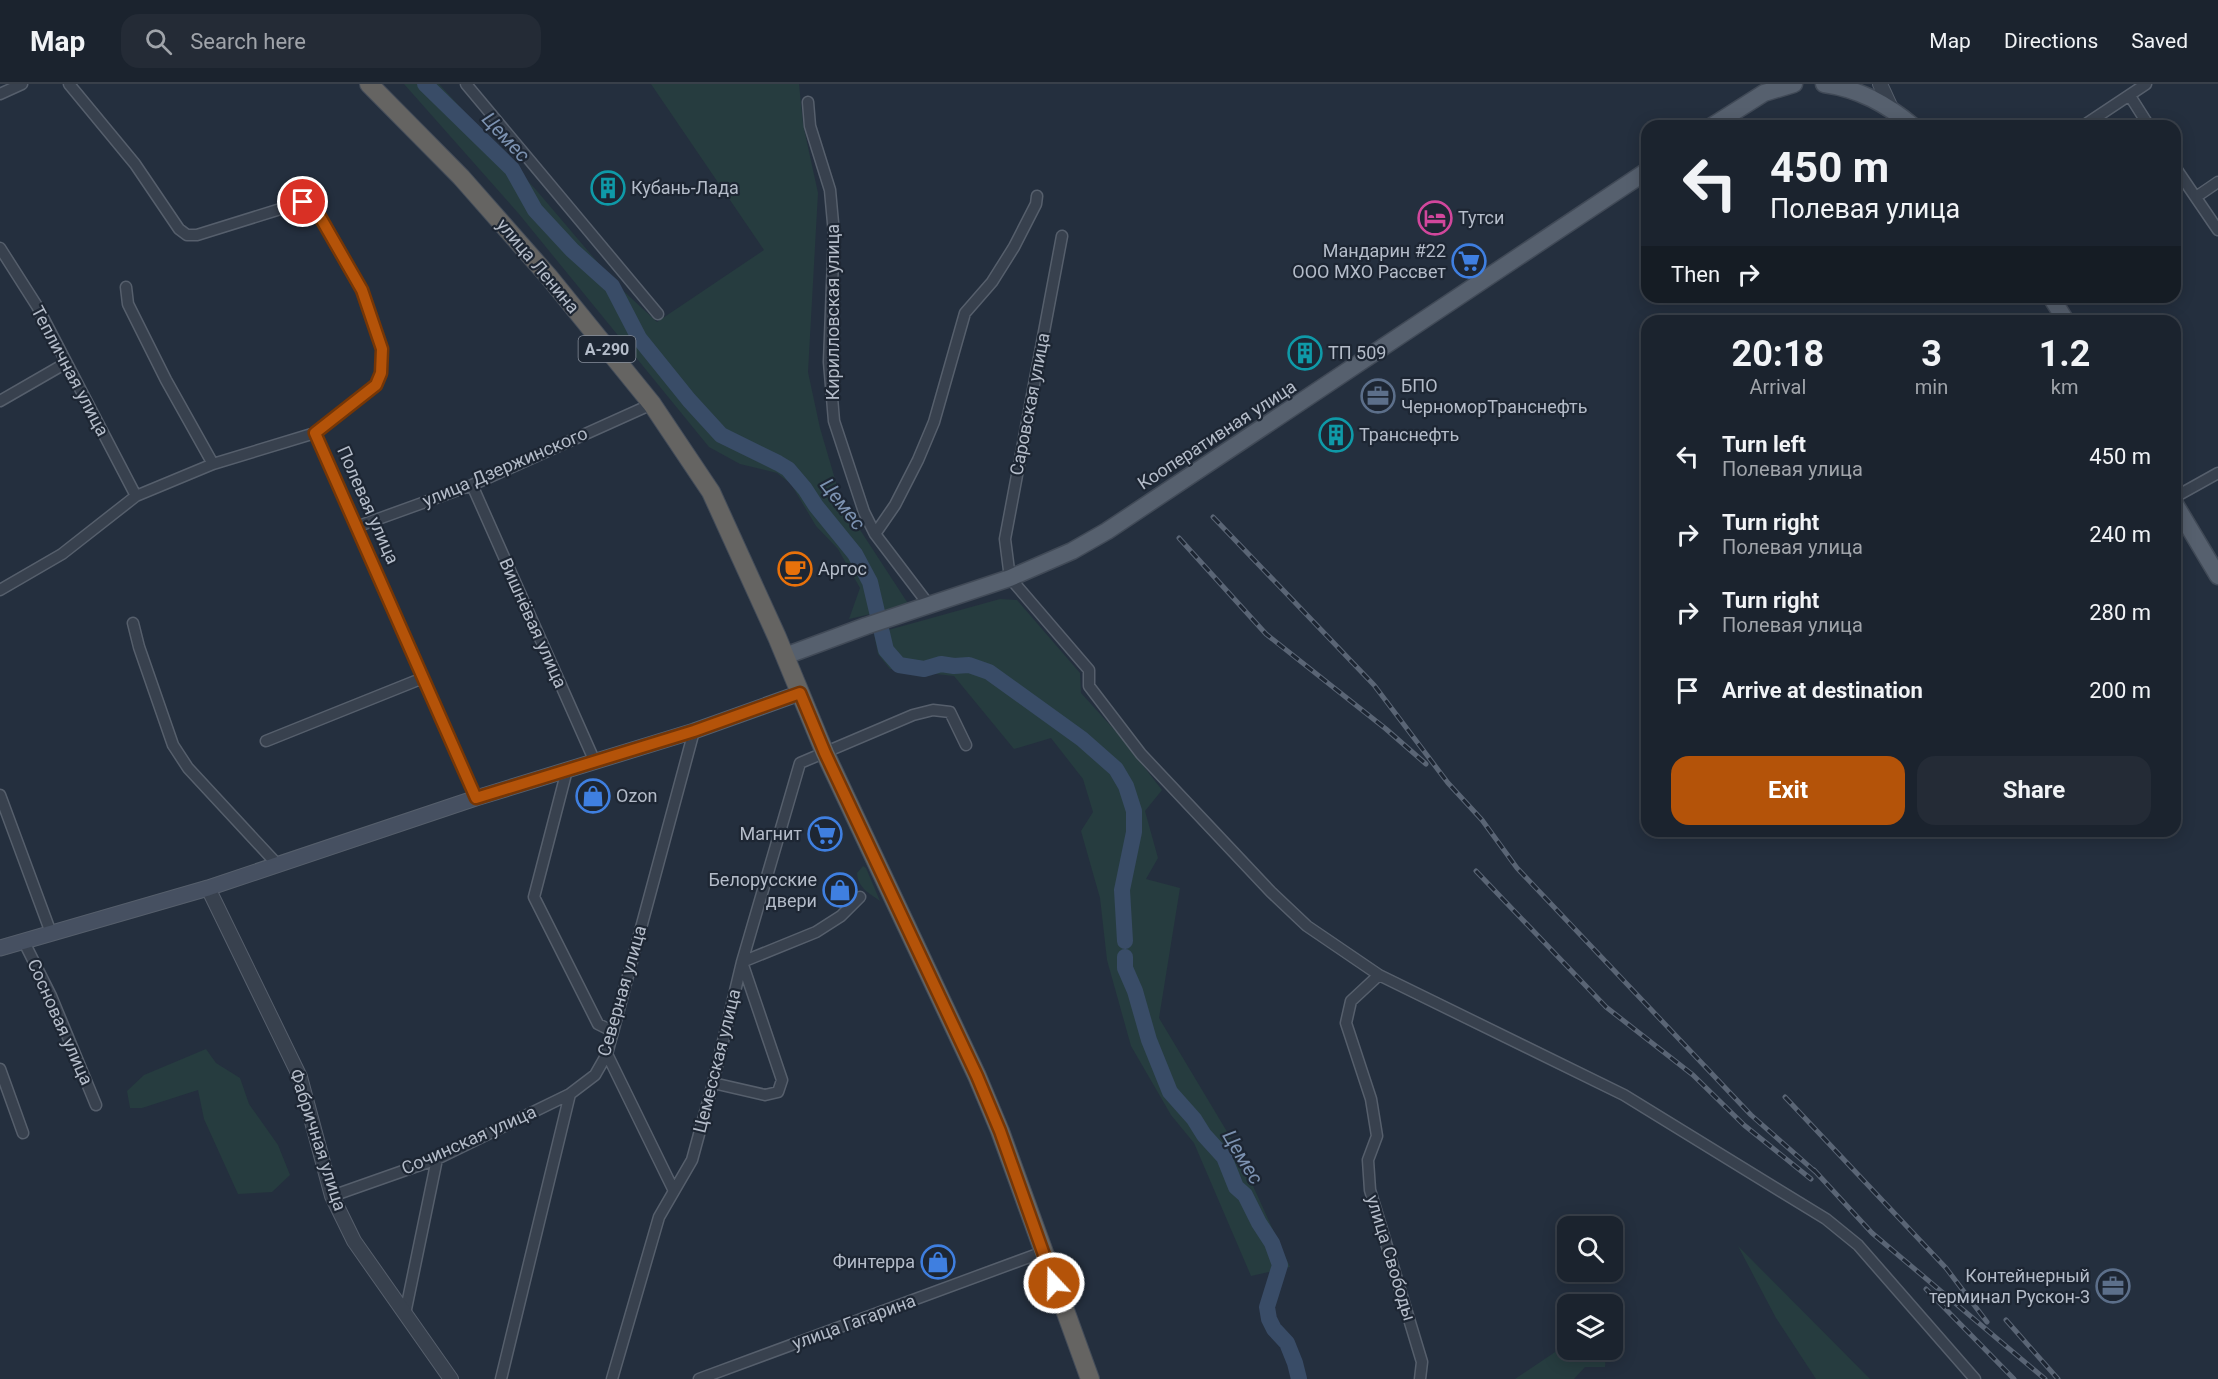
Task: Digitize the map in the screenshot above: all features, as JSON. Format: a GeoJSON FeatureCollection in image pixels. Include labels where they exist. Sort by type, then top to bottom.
{"type":"FeatureCollection","features":[{"type":"Feature","properties":{"kind":"highway","name":"улица Ленина"},"geometry":{"type":"LineString","coordinates":[[369,84],[461,177],[549,277],[652,404],[711,492],[800,693]]}},
{"type":"Feature","properties":{"kind":"highway"},"geometry":{"type":"LineString","coordinates":[[800,693],[825,753],[977,1076],[1000,1131],[1090,1379]]}},
{"type":"Feature","properties":{"kind":"main road"},"geometry":{"type":"LineString","coordinates":[[1721,120],[1764,93],[1794,84]]}},
{"type":"Feature","properties":{"kind":"main road"},"geometry":{"type":"LineString","coordinates":[[1824,84],[1863,88],[1906,120]]}},
{"type":"Feature","properties":{"kind":"main road","name":"Кооперативная улица"},"geometry":{"type":"LineString","coordinates":[[785,656],[1072,551],[1107,531],[1641,175]]}},
{"type":"Feature","properties":{"kind":"main road"},"geometry":{"type":"LineString","coordinates":[[2181,514],[2218,576]]}},
{"type":"Feature","properties":{"kind":"main road"},"geometry":{"type":"LineString","coordinates":[[0,948],[208,888],[476,798],[694,731],[800,693]]}},
{"type":"Feature","properties":{"kind":"street"},"geometry":{"type":"LineString","coordinates":[[0,94],[22,84]]}},
{"type":"Feature","properties":{"kind":"street","name":"Полевая улица"},"geometry":{"type":"LineString","coordinates":[[69,84],[135,164],[179,229],[187,235],[197,235],[303,202],[309,203],[315,208],[362,290],[382,349],[381,373],[376,385],[315,433],[476,798]]}},
{"type":"Feature","properties":{"kind":"street"},"geometry":{"type":"LineString","coordinates":[[466,84],[658,315]]}},
{"type":"Feature","properties":{"kind":"street"},"geometry":{"type":"LineString","coordinates":[[1880,84],[1891,108]]}},
{"type":"Feature","properties":{"kind":"street"},"geometry":{"type":"LineString","coordinates":[[2092,120],[2146,84]]}},
{"type":"Feature","properties":{"kind":"street"},"geometry":{"type":"LineString","coordinates":[[2130,96],[2145,120]]}},
{"type":"Feature","properties":{"kind":"street","name":"Кирилловская улица"},"geometry":{"type":"LineString","coordinates":[[808,102],[810,126],[830,190],[834,234],[829,362],[834,421],[864,512],[875,534],[929,605]]}},
{"type":"Feature","properties":{"kind":"street"},"geometry":{"type":"LineString","coordinates":[[2181,175],[2218,230]]}},
{"type":"Feature","properties":{"kind":"street"},"geometry":{"type":"LineString","coordinates":[[2196,196],[2218,182]]}},
{"type":"Feature","properties":{"kind":"street"},"geometry":{"type":"LineString","coordinates":[[875,534],[895,505],[934,422],[965,313],[992,282],[1014,247],[1036,204],[1037,196]]}},
{"type":"Feature","properties":{"kind":"street","name":"Саровская улица"},"geometry":{"type":"LineString","coordinates":[[1009,575],[1005,539],[1062,236]]}},
{"type":"Feature","properties":{"kind":"street","name":"Тепличная улица"},"geometry":{"type":"LineString","coordinates":[[0,248],[37,306],[136,496]]}},
{"type":"Feature","properties":{"kind":"street"},"geometry":{"type":"LineString","coordinates":[[126,287],[132,314],[165,380],[213,464]]}},
{"type":"Feature","properties":{"kind":"street"},"geometry":{"type":"LineString","coordinates":[[0,401],[66,363]]}},
{"type":"Feature","properties":{"kind":"street","name":"улица Дзержинского"},"geometry":{"type":"LineString","coordinates":[[356,527],[472,485],[652,404]]}},
{"type":"Feature","properties":{"kind":"street"},"geometry":{"type":"LineString","coordinates":[[0,590],[62,555],[136,496],[213,464],[315,433]]}},
{"type":"Feature","properties":{"kind":"street"},"geometry":{"type":"LineString","coordinates":[[2181,494],[2218,473]]}},
{"type":"Feature","properties":{"kind":"street","name":"Вишнёвая улица"},"geometry":{"type":"LineString","coordinates":[[472,485],[595,762]]}},
{"type":"Feature","properties":{"kind":"street"},"geometry":{"type":"LineString","coordinates":[[1009,575],[1089,670],[1089,686],[1141,754],[1271,892],[1307,926],[1379,975],[1624,1095],[1826,1219],[1857,1245],[1975,1379]]}},
{"type":"Feature","properties":{"kind":"street"},"geometry":{"type":"LineString","coordinates":[[134,623],[139,648],[173,745],[188,768],[277,864]]}},
{"type":"Feature","properties":{"kind":"street"},"geometry":{"type":"LineString","coordinates":[[266,741],[423,678]]}},
{"type":"Feature","properties":{"kind":"street"},"geometry":{"type":"LineString","coordinates":[[825,753],[913,715],[933,710],[950,712],[966,746]]}},
{"type":"Feature","properties":{"kind":"street","name":"Северная улица"},"geometry":{"type":"LineString","coordinates":[[570,1094],[595,1075],[607,1054],[694,731]]}},
{"type":"Feature","properties":{"kind":"street","name":"Цемесская улица"},"geometry":{"type":"LineString","coordinates":[[612,1379],[659,1217],[692,1160],[713,1083],[741,962],[800,763],[825,753]]}},
{"type":"Feature","properties":{"kind":"street"},"geometry":{"type":"LineString","coordinates":[[567,770],[534,897],[598,1024],[612,1031]]}},
{"type":"Feature","properties":{"kind":"street"},"geometry":{"type":"LineString","coordinates":[[0,795],[51,933]]}},
{"type":"Feature","properties":{"kind":"street","name":"Фабричная улица"},"geometry":{"type":"LineString","coordinates":[[208,888],[300,1077],[333,1196],[354,1241],[451,1379]]}},
{"type":"Feature","properties":{"kind":"street"},"geometry":{"type":"LineString","coordinates":[[713,1083],[765,1095],[778,1092],[782,1080],[741,962],[816,932],[841,916],[860,897]]}},
{"type":"Feature","properties":{"kind":"street","name":"Сосновая улица"},"geometry":{"type":"LineString","coordinates":[[23,940],[51,996],[96,1105]]}},
{"type":"Feature","properties":{"kind":"street","name":"улица Свободы"},"geometry":{"type":"LineString","coordinates":[[1379,975],[1351,1001],[1346,1023],[1371,1099],[1377,1136],[1368,1160],[1370,1190],[1422,1362],[1420,1379]]}},
{"type":"Feature","properties":{"kind":"street"},"geometry":{"type":"LineString","coordinates":[[607,1054],[674,1191]]}},
{"type":"Feature","properties":{"kind":"street"},"geometry":{"type":"LineString","coordinates":[[0,1069],[23,1133]]}},
{"type":"Feature","properties":{"kind":"street"},"geometry":{"type":"LineString","coordinates":[[501,1379],[570,1094]]}},
{"type":"Feature","properties":{"kind":"street","name":"Сочинская улица"},"geometry":{"type":"LineString","coordinates":[[333,1196],[437,1159],[570,1094]]}},
{"type":"Feature","properties":{"kind":"street"},"geometry":{"type":"LineString","coordinates":[[405,1314],[437,1159]]}},
{"type":"Feature","properties":{"kind":"street","name":"улица Гагарина"},"geometry":{"type":"LineString","coordinates":[[699,1379],[1043,1252]]}},
{"type":"Feature","properties":{"kind":"green space"},"geometry":{"type":"Polygon","coordinates":[[[404,84],[439,84],[537,191],[617,285],[657,322],[764,250],[651,84],[799,84],[803,124],[818,193],[808,372],[820,428],[837,486],[851,516],[909,605],[849,619],[860,588],[838,549],[816,526],[791,484],[777,473],[740,464],[709,447],[519,214],[404,84]]]}},
{"type":"Feature","properties":{"kind":"green space"},"geometry":{"type":"Polygon","coordinates":[[[1000,599],[1017,600],[1080,673],[1081,693],[1120,736],[1162,790],[1145,811],[1158,858],[1146,879],[1180,888],[1159,1018],[1232,1140],[1290,1267],[1251,1276],[1194,1143],[1171,1115],[1131,1046],[1107,960],[1100,898],[1081,831],[1093,812],[1083,779],[1051,738],[1014,749],[954,676],[890,669],[878,654],[874,634],[1000,599]]]}},
{"type":"Feature","properties":{"kind":"green space"},"geometry":{"type":"Polygon","coordinates":[[[863,866],[866,868],[880,901],[859,883],[857,873],[863,866]]]}},
{"type":"Feature","properties":{"kind":"green space"},"geometry":{"type":"Polygon","coordinates":[[[206,1049],[216,1063],[240,1078],[249,1104],[278,1145],[290,1175],[272,1192],[238,1194],[204,1119],[198,1090],[142,1108],[130,1108],[127,1091],[144,1075],[206,1049]]]}},
{"type":"Feature","properties":{"kind":"green space"},"geometry":{"type":"Polygon","coordinates":[[[1738,1246],[1870,1379],[1816,1379],[1776,1318],[1738,1246]]]}},
{"type":"Feature","properties":{"kind":"green space"},"geometry":{"type":"Polygon","coordinates":[[[1557,1351],[1557,1360],[1606,1360],[1605,1367],[1585,1367],[1574,1379],[1515,1379],[1557,1351]]]}},
{"type":"Feature","properties":{"kind":"waterway","name":"Цемес"},"geometry":{"type":"LineString","coordinates":[[425,84],[512,169],[535,210],[572,250],[612,286],[639,338],[689,400],[721,435],[788,469],[805,489],[855,554],[870,582],[886,650],[899,665],[924,669],[941,664],[969,665],[989,672],[1082,739],[1116,769],[1126,786],[1134,811],[1134,832],[1122,890],[1125,941]]}},
{"type":"Feature","properties":{"kind":"waterway","name":"Цемес"},"geometry":{"type":"LineString","coordinates":[[1125,957],[1125,968],[1135,991],[1149,1040],[1170,1092],[1224,1157],[1236,1187],[1245,1195],[1272,1243],[1280,1265],[1267,1307],[1269,1319],[1274,1329],[1287,1343],[1299,1379]]}},
{"type":"Feature","properties":{"kind":"railway"},"geometry":{"type":"LineString","coordinates":[[1213,517],[1374,685],[1448,783],[1482,820],[1517,868],[1751,1115],[1819,1175]]}},
{"type":"Feature","properties":{"kind":"railway"},"geometry":{"type":"LineString","coordinates":[[1179,538],[1266,634],[1386,729],[1426,764]]}},
{"type":"Feature","properties":{"kind":"railway"},"geometry":{"type":"LineString","coordinates":[[1476,871],[1606,1007],[1693,1075],[1744,1125],[1811,1179]]}},
{"type":"Feature","properties":{"kind":"railway"},"geometry":{"type":"LineString","coordinates":[[1785,1097],[1946,1268],[1987,1322]]}},
{"type":"Feature","properties":{"kind":"railway"},"geometry":{"type":"LineString","coordinates":[[1814,1170],[1872,1233],[2045,1379]]}},
{"type":"Feature","properties":{"kind":"railway"},"geometry":{"type":"LineString","coordinates":[[1926,1289],[2014,1379]]}},
{"type":"Feature","properties":{"kind":"railway"},"geometry":{"type":"LineString","coordinates":[[2006,1320],[2058,1379]]}},
{"type":"Feature","properties":{"kind":"place","name":"Кубань-Лада"},"geometry":{"type":"Point","coordinates":[608,188]}},
{"type":"Feature","properties":{"kind":"place","name":"Тутси"},"geometry":{"type":"Point","coordinates":[1435,218]}},
{"type":"Feature","properties":{"kind":"place","name":"Мандарин #22 ООО МХО Рассвет"},"geometry":{"type":"Point","coordinates":[1469,261]}},
{"type":"Feature","properties":{"kind":"place","name":"ТП 509"},"geometry":{"type":"Point","coordinates":[1305,353]}},
{"type":"Feature","properties":{"kind":"place","name":"БПО ЧерноморТранснефть"},"geometry":{"type":"Point","coordinates":[1378,396]}},
{"type":"Feature","properties":{"kind":"place","name":"Транснефть"},"geometry":{"type":"Point","coordinates":[1336,435]}},
{"type":"Feature","properties":{"kind":"place","name":"Аргос"},"geometry":{"type":"Point","coordinates":[795,569]}},
{"type":"Feature","properties":{"kind":"place","name":"Ozon"},"geometry":{"type":"Point","coordinates":[593,796]}},
{"type":"Feature","properties":{"kind":"place","name":"Магнит"},"geometry":{"type":"Point","coordinates":[825,834]}},
{"type":"Feature","properties":{"kind":"place","name":"Белорусские двери"},"geometry":{"type":"Point","coordinates":[840,890]}},
{"type":"Feature","properties":{"kind":"place","name":"Финтерра"},"geometry":{"type":"Point","coordinates":[938,1262]}},
{"type":"Feature","properties":{"kind":"place","name":"Контейнерный терминал Рускон-3"},"geometry":{"type":"Point","coordinates":[2113,1286]}},
{"type":"Feature","properties":{"kind":"route"},"geometry":{"type":"LineString","coordinates":[[303,202],[315,208],[362,290],[382,349],[381,373],[376,385],[315,433],[476,798],[694,731],[800,693],[825,753],[977,1076],[1000,1131],[1054,1283]]}}]}
